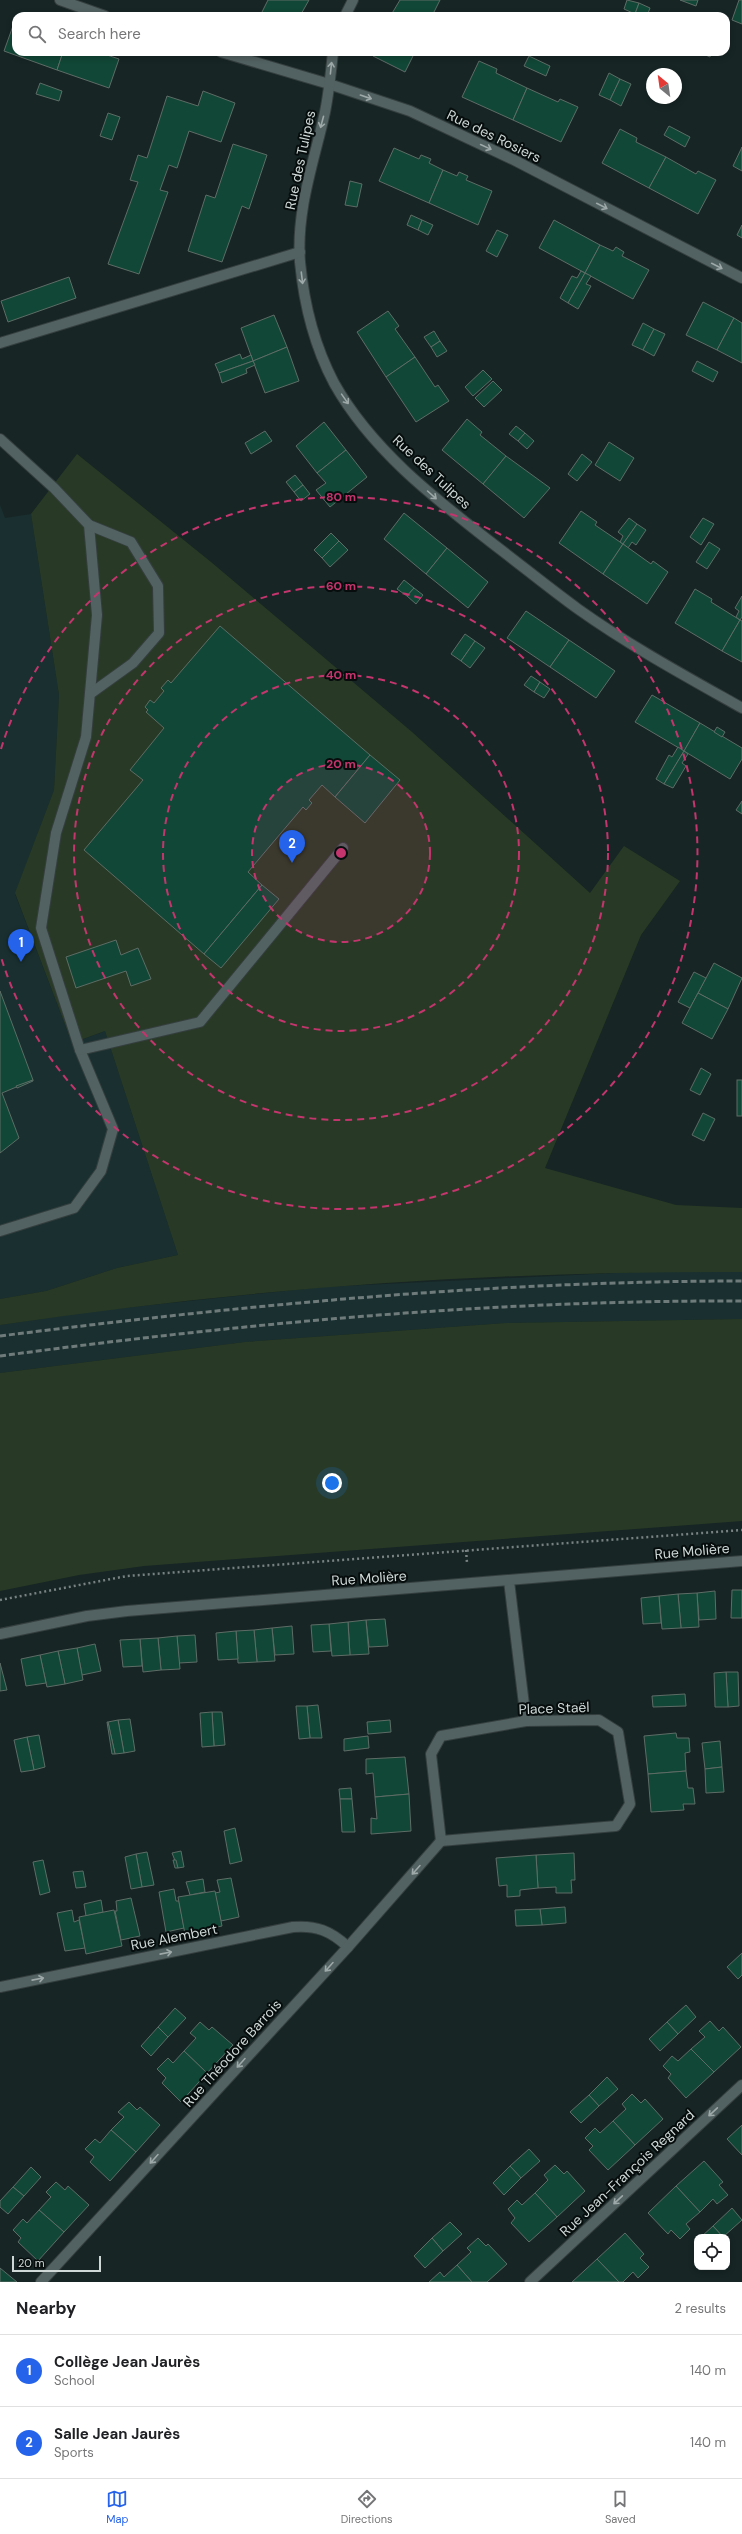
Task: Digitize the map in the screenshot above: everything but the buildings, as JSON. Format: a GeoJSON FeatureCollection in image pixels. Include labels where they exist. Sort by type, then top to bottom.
{"type":"FeatureCollection","features":[{"type":"Feature","properties":{"kind":"street"},"geometry":{"type":"LineString","coordinates":[[60,0],[94,12]]}},
{"type":"Feature","properties":{"kind":"street"},"geometry":{"type":"LineString","coordinates":[[347,12],[353,0]]}},
{"type":"Feature","properties":{"kind":"street","name":"Rue des Rosiers"},"geometry":{"type":"LineString","coordinates":[[234,56],[329,84],[410,111],[514,160],[742,278]]}},
{"type":"Feature","properties":{"kind":"street","name":"Rue des Tulipes"},"geometry":{"type":"LineString","coordinates":[[332,56],[329,84],[302,208],[300,252],[306,305],[315,341],[334,383],[358,418],[394,460],[445,507],[578,609],[651,656],[742,708]]}},
{"type":"Feature","properties":{"kind":"street"},"geometry":{"type":"LineString","coordinates":[[0,343],[300,252]]}},
{"type":"Feature","properties":{"kind":"street"},"geometry":{"type":"LineString","coordinates":[[0,438],[54,488],[89,525],[131,542],[158,586],[159,634],[133,663],[90,694]]}},
{"type":"Feature","properties":{"kind":"street"},"geometry":{"type":"LineString","coordinates":[[0,1231],[74,1208],[101,1170],[113,1130],[80,1050],[40,928],[56,833],[86,737],[97,615],[89,525]]}},
{"type":"Feature","properties":{"kind":"street"},"geometry":{"type":"LineString","coordinates":[[80,1050],[200,1022],[343,848]]}},
{"type":"Feature","properties":{"kind":"street","name":"Rue Molière"},"geometry":{"type":"LineString","coordinates":[[0,1634],[87,1616],[126,1611],[742,1561]]}},
{"type":"Feature","properties":{"kind":"street"},"geometry":{"type":"LineString","coordinates":[[509,1581],[526,1721]]}},
{"type":"Feature","properties":{"kind":"street","name":"Place Staël"},"geometry":{"type":"LineString","coordinates":[[599,1720],[618,1732],[630,1804],[616,1826],[441,1840],[431,1754],[440,1736],[526,1721],[599,1720]]}},
{"type":"Feature","properties":{"kind":"street","name":"Rue Théodore Barrois"},"geometry":{"type":"LineString","coordinates":[[41,2282],[348,1947],[441,1840]]}},
{"type":"Feature","properties":{"kind":"street","name":"Rue Alembert"},"geometry":{"type":"LineString","coordinates":[[0,1987],[309,1925],[322,1929],[336,1936],[348,1947]]}},
{"type":"Feature","properties":{"kind":"street","name":"Rue Jean-François Regnard"},"geometry":{"type":"LineString","coordinates":[[530,2282],[742,2085]]}},
{"type":"Feature","properties":{"kind":"path"},"geometry":{"type":"LineString","coordinates":[[0,1600],[126,1576],[742,1530]]}},
{"type":"Feature","properties":{"kind":"shaded area"},"geometry":{"type":"Polygon","coordinates":[[[0,505],[5,518],[31,514],[59,695],[54,790],[15,894],[72,1043],[105,1031],[178,1255],[117,1268],[46,1291],[0,1299],[0,505]]]}},
{"type":"Feature","properties":{"kind":"shaded area"},"geometry":{"type":"Polygon","coordinates":[[[637,1272],[742,1272],[742,1319],[506,1323],[245,1342],[0,1373],[0,1325],[94,1311],[323,1287],[637,1272]]]}},
{"type":"Feature","properties":{"kind":"green space"},"geometry":{"type":"Polygon","coordinates":[[[77,454],[211,562],[412,732],[590,893],[624,846],[680,881],[641,935],[545,1168],[676,1205],[742,1208],[742,1272],[649,1272],[556,1275],[370,1284],[184,1301],[0,1325],[0,1299],[46,1291],[117,1268],[178,1255],[105,1031],[72,1043],[15,893],[54,790],[59,695],[31,514],[77,454]]]}},
{"type":"Feature","properties":{"kind":"green space"},"geometry":{"type":"Polygon","coordinates":[[[742,1319],[742,1521],[144,1566],[79,1575],[0,1591],[0,1373],[245,1342],[506,1323],[742,1319]]]}},
{"type":"Feature","properties":{"kind":"railway"},"geometry":{"type":"LineString","coordinates":[[0,1336],[185,1314],[463,1290],[556,1285],[742,1281]]}},
{"type":"Feature","properties":{"kind":"railway"},"geometry":{"type":"LineString","coordinates":[[0,1356],[185,1333],[463,1309],[649,1302],[742,1301]]}},
{"type":"Feature","properties":{"kind":"place","name":"Salle Jean Jaurès"},"geometry":{"type":"Point","coordinates":[292,863]}},
{"type":"Feature","properties":{"kind":"place","name":"Collège Jean Jaurès"},"geometry":{"type":"Point","coordinates":[21,962]}}]}
